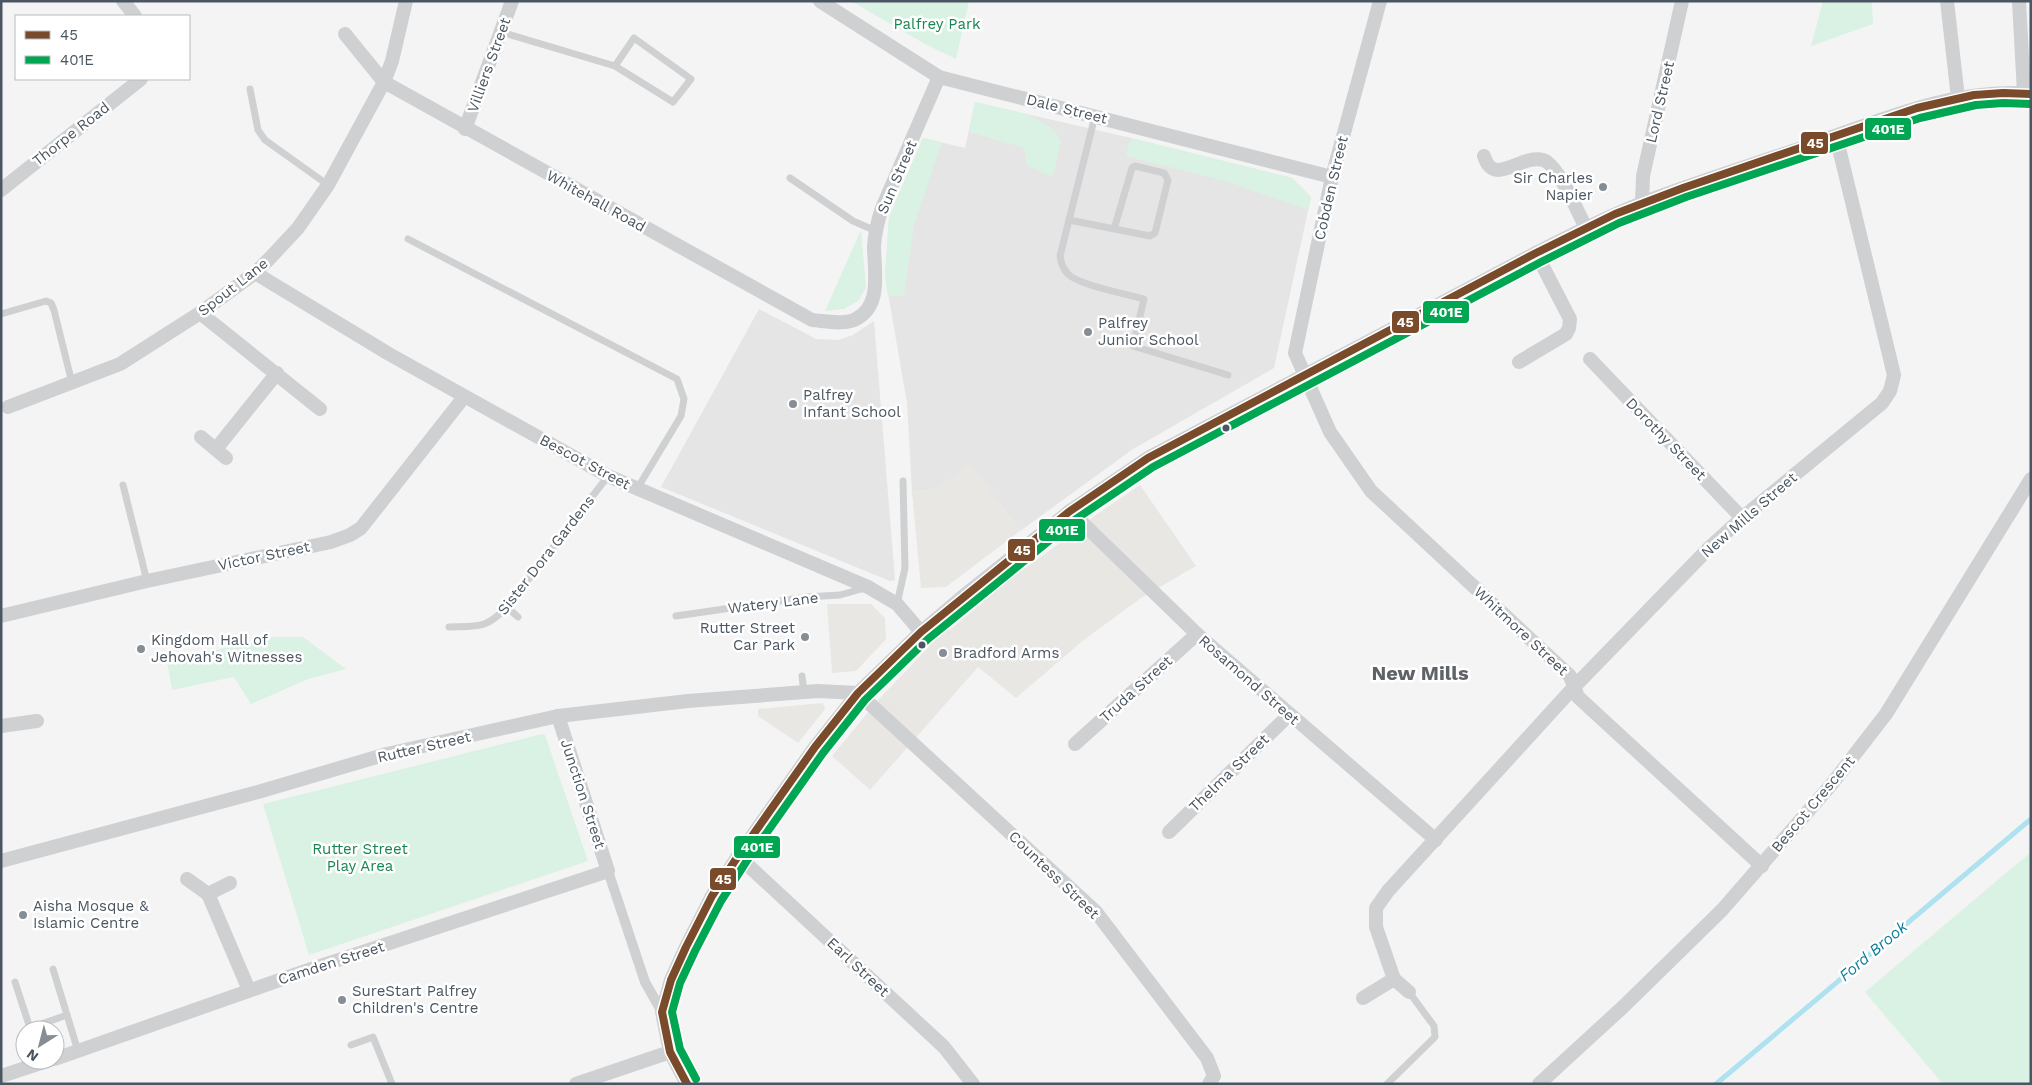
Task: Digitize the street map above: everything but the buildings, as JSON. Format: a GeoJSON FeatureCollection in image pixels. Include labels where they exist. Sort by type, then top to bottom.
{"type":"FeatureCollection","features":[{"type":"Feature","properties":{"kind":"street"},"geometry":{"type":"LineString","coordinates":[[123,1],[134,15]]}},
{"type":"Feature","properties":{"kind":"street","name":"Spout Lane"},"geometry":{"type":"LineString","coordinates":[[8,407],[120,364],[200,313],[255,273],[298,228],[328,185],[384,82],[392,61],[406,1]]}},
{"type":"Feature","properties":{"kind":"street","name":"Villiers Street"},"geometry":{"type":"LineString","coordinates":[[466,129],[512,1]]}},
{"type":"Feature","properties":{"kind":"street","name":"Dale Street"},"geometry":{"type":"LineString","coordinates":[[820,1],[939,76],[1332,177]]}},
{"type":"Feature","properties":{"kind":"street","name":"Cobden Street"},"geometry":{"type":"LineString","coordinates":[[1304,376],[1295,353],[1332,177],[1380,1]]}},
{"type":"Feature","properties":{"kind":"street","name":"Lord Street"},"geometry":{"type":"LineString","coordinates":[[1642,203],[1643,176],[1682,1]]}},
{"type":"Feature","properties":{"kind":"street"},"geometry":{"type":"LineString","coordinates":[[1947,1],[1958,98]]}},
{"type":"Feature","properties":{"kind":"street"},"geometry":{"type":"LineString","coordinates":[[662,1012],[672,980],[686,947],[712,896],[815,747],[858,693],[921,632],[1070,511],[1148,458],[1536,253],[1642,203],[1904,113],[1958,98],[2027,94],[2018,1]]}},
{"type":"Feature","properties":{"kind":"street","name":"Whitehall Road"},"geometry":{"type":"LineString","coordinates":[[345,34],[384,82],[812,320],[841,323],[855,320],[866,310]]}},
{"type":"Feature","properties":{"kind":"street","name":"Sun Street"},"geometry":{"type":"LineString","coordinates":[[866,310],[874,296],[876,231],[882,208],[939,76]]}},
{"type":"Feature","properties":{"kind":"street","name":"Thorpe Road"},"geometry":{"type":"LineString","coordinates":[[1,190],[140,80]]}},
{"type":"Feature","properties":{"kind":"street","name":"New Mills Street"},"geometry":{"type":"LineString","coordinates":[[1394,979],[1376,927],[1376,908],[1388,891],[1574,687],[1709,548],[1742,518],[1882,403],[1890,391],[1894,375],[1836,136]]}},
{"type":"Feature","properties":{"kind":"street"},"geometry":{"type":"LineString","coordinates":[[1484,156],[1487,165],[1493,171],[1502,171],[1522,161],[1534,159],[1545,161],[1554,169],[1586,228]]}},
{"type":"Feature","properties":{"kind":"street"},"geometry":{"type":"LineString","coordinates":[[1519,362],[1566,334],[1569,328],[1570,319],[1536,253]]}},
{"type":"Feature","properties":{"kind":"street","name":"Bescot Street"},"geometry":{"type":"LineString","coordinates":[[255,273],[389,354],[608,476],[868,587],[897,604],[921,632]]}},
{"type":"Feature","properties":{"kind":"street"},"geometry":{"type":"LineString","coordinates":[[200,313],[241,348],[277,373],[320,409]]}},
{"type":"Feature","properties":{"kind":"street","name":"Dorothy Street"},"geometry":{"type":"LineString","coordinates":[[1590,360],[1742,518]]}},
{"type":"Feature","properties":{"kind":"street"},"geometry":{"type":"LineString","coordinates":[[201,437],[221,454],[277,373]]}},
{"type":"Feature","properties":{"kind":"street","name":"Whitmore Street"},"geometry":{"type":"LineString","coordinates":[[1304,376],[1330,432],[1371,491],[1570,676],[1578,698],[1762,866]]}},
{"type":"Feature","properties":{"kind":"street","name":"Victor Street"},"geometry":{"type":"LineString","coordinates":[[1,616],[147,581],[331,542],[350,536],[360,528],[464,397]]}},
{"type":"Feature","properties":{"kind":"street","name":"Bescot Crescent"},"geometry":{"type":"LineString","coordinates":[[1539,1084],[1644,987],[1722,910],[1831,785],[1886,714],[2031,479]]}},
{"type":"Feature","properties":{"kind":"street","name":"Rosamond Street"},"geometry":{"type":"LineString","coordinates":[[1070,511],[1197,634],[1288,715],[1436,840]]}},
{"type":"Feature","properties":{"kind":"street","name":"Truda Street"},"geometry":{"type":"LineString","coordinates":[[1075,744],[1197,634]]}},
{"type":"Feature","properties":{"kind":"street","name":"Rutter Street"},"geometry":{"type":"LineString","coordinates":[[1,861],[258,792],[387,754],[558,716],[688,701],[804,692],[858,693]]}},
{"type":"Feature","properties":{"kind":"street","name":"Countess Street"},"geometry":{"type":"LineString","coordinates":[[858,693],[1096,912],[1207,1058],[1214,1076],[1209,1084]]}},
{"type":"Feature","properties":{"kind":"street","name":"Thelma Street"},"geometry":{"type":"LineString","coordinates":[[1169,832],[1288,715]]}},
{"type":"Feature","properties":{"kind":"street","name":"Junction Street"},"geometry":{"type":"LineString","coordinates":[[558,716],[608,871]]}},
{"type":"Feature","properties":{"kind":"street"},"geometry":{"type":"LineString","coordinates":[[1,726],[38,721]]}},
{"type":"Feature","properties":{"kind":"street","name":"Earl Street"},"geometry":{"type":"LineString","coordinates":[[738,856],[944,1048],[973,1084]]}},
{"type":"Feature","properties":{"kind":"street"},"geometry":{"type":"LineString","coordinates":[[608,871],[645,982],[662,1012],[670,1052],[687,1084]]}},
{"type":"Feature","properties":{"kind":"street","name":"Camden Street"},"geometry":{"type":"LineString","coordinates":[[65,1055],[249,990],[608,871]]}},
{"type":"Feature","properties":{"kind":"street"},"geometry":{"type":"LineString","coordinates":[[187,880],[208,894],[249,990]]}},
{"type":"Feature","properties":{"kind":"street"},"geometry":{"type":"LineString","coordinates":[[208,894],[230,883]]}},
{"type":"Feature","properties":{"kind":"street"},"geometry":{"type":"LineString","coordinates":[[1363,998],[1394,979],[1409,992]]}},
{"type":"Feature","properties":{"kind":"street"},"geometry":{"type":"LineString","coordinates":[[576,1084],[670,1052]]}},
{"type":"Feature","properties":{"kind":"street"},"geometry":{"type":"LineString","coordinates":[[1,1076],[19,1070]]}},
{"type":"Feature","properties":{"kind":"lane"},"geometry":{"type":"LineString","coordinates":[[501,32],[615,66],[673,102],[691,78],[634,38],[615,66]]}},
{"type":"Feature","properties":{"kind":"lane"},"geometry":{"type":"LineString","coordinates":[[250,89],[258,130],[264,140],[328,185]]}},
{"type":"Feature","properties":{"kind":"lane"},"geometry":{"type":"LineString","coordinates":[[1094,116],[1060,256],[1061,263],[1067,274],[1078,281],[1144,299],[1133,346],[1228,375]]}},
{"type":"Feature","properties":{"kind":"lane"},"geometry":{"type":"LineString","coordinates":[[1069,220],[1114,229],[1150,236],[1155,233],[1168,180],[1164,173],[1135,166],[1132,168],[1114,229]]}},
{"type":"Feature","properties":{"kind":"lane"},"geometry":{"type":"LineString","coordinates":[[790,178],[853,221],[876,231]]}},
{"type":"Feature","properties":{"kind":"lane"},"geometry":{"type":"LineString","coordinates":[[408,239],[677,379],[684,399],[681,416],[636,489]]}},
{"type":"Feature","properties":{"kind":"lane"},"geometry":{"type":"LineString","coordinates":[[1,314],[46,301],[51,303],[72,384]]}},
{"type":"Feature","properties":{"kind":"lane","name":"Sister Dora Gardens"},"geometry":{"type":"LineString","coordinates":[[449,627],[484,626],[495,620],[608,476]]}},
{"type":"Feature","properties":{"kind":"lane"},"geometry":{"type":"LineString","coordinates":[[897,604],[905,568],[903,481]]}},
{"type":"Feature","properties":{"kind":"lane"},"geometry":{"type":"LineString","coordinates":[[123,485],[147,581]]}},
{"type":"Feature","properties":{"kind":"lane","name":"Watery Lane"},"geometry":{"type":"LineString","coordinates":[[676,616],[840,596],[868,587]]}},
{"type":"Feature","properties":{"kind":"lane"},"geometry":{"type":"LineString","coordinates":[[507,607],[518,617]]}},
{"type":"Feature","properties":{"kind":"lane"},"geometry":{"type":"LineString","coordinates":[[802,676],[804,692]]}},
{"type":"Feature","properties":{"kind":"lane"},"geometry":{"type":"LineString","coordinates":[[53,969],[78,1051]]}},
{"type":"Feature","properties":{"kind":"lane"},"geometry":{"type":"LineString","coordinates":[[15,982],[30,1028],[67,1015]]}},
{"type":"Feature","properties":{"kind":"lane"},"geometry":{"type":"LineString","coordinates":[[1387,1084],[1435,1037],[1434,1026],[1409,992]]}},
{"type":"Feature","properties":{"kind":"lane"},"geometry":{"type":"LineString","coordinates":[[351,1045],[373,1037],[392,1084]]}},
{"type":"Feature","properties":{"kind":"shaded area","name":"Palfrey Junior School"},"geometry":{"type":"Polygon","coordinates":[[[975,102],[1292,178],[1311,197],[1274,368],[1133,449],[1020,531],[970,463],[936,489],[912,492],[907,403],[885,276],[889,217],[923,138],[965,148],[975,102]]]}},
{"type":"Feature","properties":{"kind":"shaded area","name":"Palfrey Infant School"},"geometry":{"type":"Polygon","coordinates":[[[759,309],[816,339],[838,340],[853,335],[874,321],[895,580],[890,581],[661,487],[759,309]]]}},
{"type":"Feature","properties":{"kind":"shaded area"},"geometry":{"type":"Polygon","coordinates":[[[970,462],[1020,531],[946,587],[921,588],[912,492],[936,489],[970,462]]]}},
{"type":"Feature","properties":{"kind":"shaded area"},"geometry":{"type":"Polygon","coordinates":[[[1140,485],[1196,566],[1141,598],[1085,639],[1016,698],[978,667],[870,790],[832,756],[880,698],[943,632],[951,629],[1009,580],[1093,517],[1140,485]]]}},
{"type":"Feature","properties":{"kind":"shaded area"},"geometry":{"type":"Polygon","coordinates":[[[827,604],[871,604],[885,618],[886,639],[856,671],[832,673],[827,604]]]}},
{"type":"Feature","properties":{"kind":"shaded area"},"geometry":{"type":"Polygon","coordinates":[[[823,703],[825,709],[798,743],[758,716],[758,709],[823,703]]]}},
{"type":"Feature","properties":{"kind":"green space","name":"Palfrey Park"},"geometry":{"type":"Polygon","coordinates":[[[851,1],[969,1],[956,59],[925,44],[851,1]]]}},
{"type":"Feature","properties":{"kind":"green space"},"geometry":{"type":"Polygon","coordinates":[[[1823,1],[1872,1],[1873,24],[1811,46],[1823,1]]]}},
{"type":"Feature","properties":{"kind":"green space"},"geometry":{"type":"Polygon","coordinates":[[[975,102],[1011,110],[1035,118],[1054,131],[1061,141],[1053,177],[1027,166],[1024,148],[969,132],[975,102]]]}},
{"type":"Feature","properties":{"kind":"green space"},"geometry":{"type":"Polygon","coordinates":[[[923,138],[942,142],[914,225],[904,296],[888,296],[885,276],[889,217],[923,138]]]}},
{"type":"Feature","properties":{"kind":"green space"},"geometry":{"type":"Polygon","coordinates":[[[1131,138],[1292,178],[1311,197],[1308,210],[1229,182],[1126,156],[1131,138]]]}},
{"type":"Feature","properties":{"kind":"green space"},"geometry":{"type":"Polygon","coordinates":[[[861,230],[866,288],[858,301],[844,309],[825,311],[861,230]]]}},
{"type":"Feature","properties":{"kind":"green space"},"geometry":{"type":"Polygon","coordinates":[[[272,637],[303,637],[346,669],[308,679],[251,704],[234,677],[172,690],[167,661],[272,637]]]}},
{"type":"Feature","properties":{"kind":"green space","name":"Rutter Street Play Area"},"geometry":{"type":"Polygon","coordinates":[[[542,734],[545,735],[588,861],[309,955],[263,804],[542,734]]]}},
{"type":"Feature","properties":{"kind":"green space"},"geometry":{"type":"Polygon","coordinates":[[[2031,852],[2031,1084],[1943,1084],[1865,992],[2031,852]]]}},
{"type":"Feature","properties":{"kind":"waterway","name":"Ford Brook"},"geometry":{"type":"LineString","coordinates":[[1716,1084],[2031,819]]}},
{"type":"Feature","properties":{"kind":"transit line","name":"45"},"geometry":{"type":"LineString","coordinates":[[687,1084],[670,1052],[662,1012],[671,980],[686,947],[712,896],[738,856],[815,747],[858,693],[921,632],[1070,511],[1148,458],[1536,253],[1615,214],[1683,188],[1917,108],[1974,95],[2031,94]]}},
{"type":"Feature","properties":{"kind":"transit line","name":"401E"},"geometry":{"type":"LineString","coordinates":[[696,1079],[680,1049],[672,1012],[680,983],[695,951],[721,901],[746,862],[823,753],[865,700],[928,639],[1076,519],[1153,467],[1541,262],[1619,223],[1686,197],[1920,118],[1976,105],[2003,103],[2031,104]]}},
{"type":"Feature","properties":{"kind":"place","name":"Sir Charles Napier"},"geometry":{"type":"Point","coordinates":[1603,187]}},
{"type":"Feature","properties":{"kind":"place","name":"Palfrey Junior School"},"geometry":{"type":"Point","coordinates":[1088,332]}},
{"type":"Feature","properties":{"kind":"place","name":"Palfrey Infant School"},"geometry":{"type":"Point","coordinates":[793,404]}},
{"type":"Feature","properties":{"kind":"place","name":"Rutter Street Car Park"},"geometry":{"type":"Point","coordinates":[805,637]}},
{"type":"Feature","properties":{"kind":"place","name":"Kingdom Hall of Jehovah's Witnesses"},"geometry":{"type":"Point","coordinates":[141,649]}},
{"type":"Feature","properties":{"kind":"place","name":"Bradford Arms"},"geometry":{"type":"Point","coordinates":[943,653]}},
{"type":"Feature","properties":{"kind":"place","name":"Aisha Mosque & Islamic Centre"},"geometry":{"type":"Point","coordinates":[23,915]}},
{"type":"Feature","properties":{"kind":"place","name":"SureStart Palfrey Children's Centre"},"geometry":{"type":"Point","coordinates":[342,1000]}},
{"type":"Feature","properties":{"kind":"district","name":"New Mills"},"geometry":{"type":"Point","coordinates":[1420,673]}}]}
